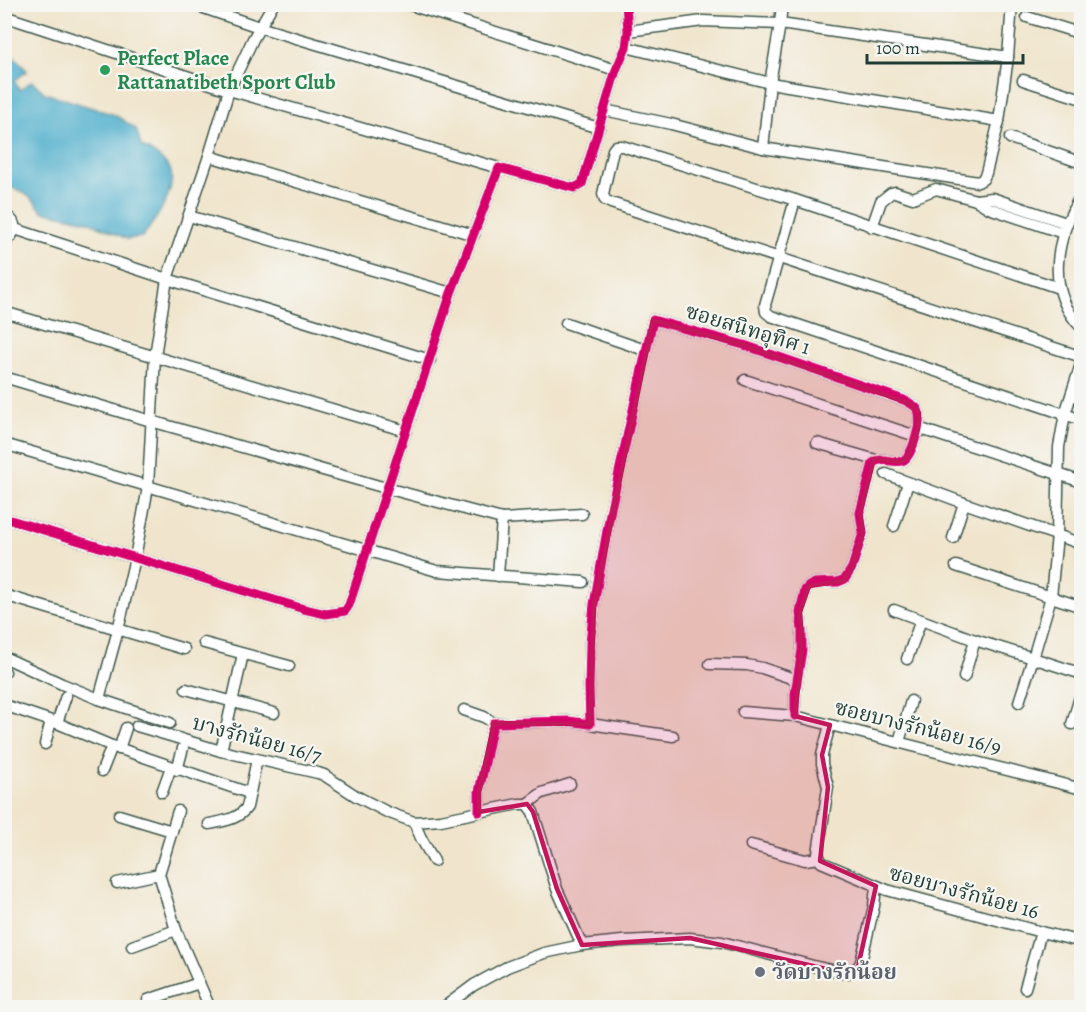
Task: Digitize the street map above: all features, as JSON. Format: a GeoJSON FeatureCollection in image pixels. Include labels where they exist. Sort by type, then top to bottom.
{"type":"FeatureCollection","features":[{"type":"Feature","properties":{"kind":"street"},"geometry":{"type":"LineString","coordinates":[[192,4],[259,27],[599,128]]}},
{"type":"Feature","properties":{"kind":"street"},"geometry":{"type":"LineString","coordinates":[[99,699],[135,558],[148,487],[155,356],[167,279],[230,90],[259,27],[273,4]]}},
{"type":"Feature","properties":{"kind":"street"},"geometry":{"type":"LineString","coordinates":[[406,4],[616,70]]}},
{"type":"Feature","properties":{"kind":"street"},"geometry":{"type":"LineString","coordinates":[[4,16],[230,90],[574,188],[582,184],[616,70],[626,47],[628,31],[626,4]]}},
{"type":"Feature","properties":{"kind":"street"},"geometry":{"type":"LineString","coordinates":[[763,148],[782,4]]}},
{"type":"Feature","properties":{"kind":"street"},"geometry":{"type":"LineString","coordinates":[[604,110],[672,124],[763,148],[978,182],[986,173],[999,121],[1008,57],[1012,4]]}},
{"type":"Feature","properties":{"kind":"street"},"geometry":{"type":"LineString","coordinates":[[1027,16],[1082,34]]}},
{"type":"Feature","properties":{"kind":"street"},"geometry":{"type":"LineString","coordinates":[[628,31],[703,21],[780,24],[1008,57]]}},
{"type":"Feature","properties":{"kind":"street"},"geometry":{"type":"LineString","coordinates":[[626,47],[770,83],[999,121]]}},
{"type":"Feature","properties":{"kind":"street"},"geometry":{"type":"LineString","coordinates":[[1023,80],[1082,99]]}},
{"type":"Feature","properties":{"kind":"street"},"geometry":{"type":"LineString","coordinates":[[1010,138],[1082,163]]}},
{"type":"Feature","properties":{"kind":"street"},"geometry":{"type":"LineString","coordinates":[[1019,702],[1051,597],[1057,535],[1059,447],[1065,414],[1082,359],[605,200],[603,194],[613,150],[616,146],[622,146],[795,200],[1059,288]]}},
{"type":"Feature","properties":{"kind":"street"},"geometry":{"type":"LineString","coordinates":[[209,156],[474,235]]}},
{"type":"Feature","properties":{"kind":"street"},"geometry":{"type":"LineString","coordinates":[[4,518],[304,609],[326,614],[345,611],[367,551],[451,293],[499,168]]}},
{"type":"Feature","properties":{"kind":"street"},"geometry":{"type":"LineString","coordinates":[[872,227],[881,201],[891,193],[895,192],[913,198],[936,189],[976,200],[989,208],[1065,228]]}},
{"type":"Feature","properties":{"kind":"street"},"geometry":{"type":"LineString","coordinates":[[1082,194],[1072,209],[1065,228],[1058,263],[1059,288],[1067,311],[1082,328]]}},
{"type":"Feature","properties":{"kind":"street"},"geometry":{"type":"LineString","coordinates":[[795,200],[765,305],[766,312],[771,316],[1082,420]]}},
{"type":"Feature","properties":{"kind":"street"},"geometry":{"type":"LineString","coordinates":[[4,215],[13,221],[15,229],[6,239],[4,253]]}},
{"type":"Feature","properties":{"kind":"street"},"geometry":{"type":"LineString","coordinates":[[189,216],[451,293]]}},
{"type":"Feature","properties":{"kind":"street"},"geometry":{"type":"LineString","coordinates":[[15,229],[167,279],[429,360]]}},
{"type":"Feature","properties":{"kind":"street"},"geometry":{"type":"LineString","coordinates":[[4,312],[406,431]]}},
{"type":"Feature","properties":{"kind":"street","name":"ซอยสนิทอุทิศ 1"},"geometry":{"type":"LineString","coordinates":[[590,724],[589,687],[594,604],[611,508],[653,320],[733,342],[904,400],[917,408],[919,413],[917,432]]}},
{"type":"Feature","properties":{"kind":"street"},"geometry":{"type":"LineString","coordinates":[[566,323],[645,350]]}},
{"type":"Feature","properties":{"kind":"street"},"geometry":{"type":"LineString","coordinates":[[4,377],[151,421],[502,519],[582,514]]}},
{"type":"Feature","properties":{"kind":"street"},"geometry":{"type":"LineString","coordinates":[[745,380],[1082,482]]}},
{"type":"Feature","properties":{"kind":"street"},"geometry":{"type":"LineString","coordinates":[[817,443],[876,460],[901,462],[908,458],[917,432]]}},
{"type":"Feature","properties":{"kind":"street"},"geometry":{"type":"LineString","coordinates":[[4,444],[437,572],[583,582]]}},
{"type":"Feature","properties":{"kind":"street"},"geometry":{"type":"LineString","coordinates":[[795,716],[797,680],[802,651],[800,612],[805,590],[814,583],[843,581],[852,568],[863,533],[860,520],[861,507],[873,463],[876,460]]}},
{"type":"Feature","properties":{"kind":"street"},"geometry":{"type":"LineString","coordinates":[[886,474],[1082,543]]}},
{"type":"Feature","properties":{"kind":"street"},"geometry":{"type":"LineString","coordinates":[[894,526],[908,483]]}},
{"type":"Feature","properties":{"kind":"street"},"geometry":{"type":"LineString","coordinates":[[953,538],[964,503]]}},
{"type":"Feature","properties":{"kind":"street"},"geometry":{"type":"LineString","coordinates":[[498,576],[502,519]]}},
{"type":"Feature","properties":{"kind":"street"},"geometry":{"type":"LineString","coordinates":[[956,566],[1082,607]]}},
{"type":"Feature","properties":{"kind":"street"},"geometry":{"type":"LineString","coordinates":[[4,595],[184,649]]}},
{"type":"Feature","properties":{"kind":"street"},"geometry":{"type":"LineString","coordinates":[[894,610],[975,640],[1082,674]]}},
{"type":"Feature","properties":{"kind":"street"},"geometry":{"type":"LineString","coordinates":[[907,659],[921,620]]}},
{"type":"Feature","properties":{"kind":"street"},"geometry":{"type":"LineString","coordinates":[[964,677],[975,640]]}},
{"type":"Feature","properties":{"kind":"street"},"geometry":{"type":"LineString","coordinates":[[204,643],[289,666]]}},
{"type":"Feature","properties":{"kind":"street"},"geometry":{"type":"LineString","coordinates":[[221,751],[243,654]]}},
{"type":"Feature","properties":{"kind":"street"},"geometry":{"type":"LineString","coordinates":[[4,657],[99,699],[170,723]]}},
{"type":"Feature","properties":{"kind":"street"},"geometry":{"type":"LineString","coordinates":[[710,664],[747,665],[797,680]]}},
{"type":"Feature","properties":{"kind":"street"},"geometry":{"type":"LineString","coordinates":[[186,689],[274,713]]}},
{"type":"Feature","properties":{"kind":"street"},"geometry":{"type":"LineString","coordinates":[[1072,724],[1082,690]]}},
{"type":"Feature","properties":{"kind":"street"},"geometry":{"type":"LineString","coordinates":[[45,744],[66,696]]}},
{"type":"Feature","properties":{"kind":"street"},"geometry":{"type":"LineString","coordinates":[[899,742],[911,701]]}},
{"type":"Feature","properties":{"kind":"street"},"geometry":{"type":"LineString","coordinates":[[4,705],[54,722],[115,748],[249,793]]}},
{"type":"Feature","properties":{"kind":"street"},"geometry":{"type":"LineString","coordinates":[[464,710],[494,723],[569,721],[673,736]]}},
{"type":"Feature","properties":{"kind":"street","name":"ซอยบางรักน้อย 16/9"},"geometry":{"type":"LineString","coordinates":[[743,712],[795,716],[1082,789]]}},
{"type":"Feature","properties":{"kind":"street"},"geometry":{"type":"LineString","coordinates":[[479,812],[479,792],[494,723]]}},
{"type":"Feature","properties":{"kind":"street"},"geometry":{"type":"LineString","coordinates":[[830,725],[822,755],[828,787],[819,858],[821,862],[829,866],[876,886]]}},
{"type":"Feature","properties":{"kind":"street","name":"บางรักน้อย 16/7"},"geometry":{"type":"LineString","coordinates":[[115,748],[131,727],[221,751],[301,768],[324,775],[356,796],[387,812],[414,822],[441,820],[527,804],[542,793],[570,784]]}},
{"type":"Feature","properties":{"kind":"street"},"geometry":{"type":"LineString","coordinates":[[102,771],[115,748]]}},
{"type":"Feature","properties":{"kind":"street"},"geometry":{"type":"LineString","coordinates":[[162,792],[183,748]]}},
{"type":"Feature","properties":{"kind":"street"},"geometry":{"type":"LineString","coordinates":[[209,824],[233,819],[243,813],[247,807],[257,759]]}},
{"type":"Feature","properties":{"kind":"street"},"geometry":{"type":"LineString","coordinates":[[447,1006],[474,985],[507,967],[544,952],[582,945],[557,890],[533,812],[527,804]]}},
{"type":"Feature","properties":{"kind":"street"},"geometry":{"type":"LineString","coordinates":[[178,811],[159,874],[176,930],[210,1008]]}},
{"type":"Feature","properties":{"kind":"street"},"geometry":{"type":"LineString","coordinates":[[119,815],[172,831]]}},
{"type":"Feature","properties":{"kind":"street"},"geometry":{"type":"LineString","coordinates":[[414,822],[434,861]]}},
{"type":"Feature","properties":{"kind":"street"},"geometry":{"type":"LineString","coordinates":[[751,845],[805,860],[819,858]]}},
{"type":"Feature","properties":{"kind":"street"},"geometry":{"type":"LineString","coordinates":[[117,883],[159,874]]}},
{"type":"Feature","properties":{"kind":"street","name":"ซอยบางรักน้อย 16"},"geometry":{"type":"LineString","coordinates":[[582,945],[690,938],[722,942],[848,974],[861,962],[874,906],[876,886],[1082,942]]}},
{"type":"Feature","properties":{"kind":"street"},"geometry":{"type":"LineString","coordinates":[[132,945],[176,930]]}},
{"type":"Feature","properties":{"kind":"street"},"geometry":{"type":"LineString","coordinates":[[1025,988],[1041,932]]}},
{"type":"Feature","properties":{"kind":"street"},"geometry":{"type":"LineString","coordinates":[[148,1000],[200,983]]}},
{"type":"Feature","properties":{"kind":"highlighted area"},"geometry":{"type":"Polygon","coordinates":[[[653,320],[744,345],[911,404],[919,413],[918,428],[908,458],[901,462],[874,459],[860,513],[863,533],[852,568],[843,581],[809,586],[800,612],[802,650],[795,716],[830,725],[822,755],[828,787],[820,861],[876,886],[858,967],[844,973],[690,938],[582,945],[557,889],[533,812],[527,804],[479,812],[479,792],[494,723],[590,724],[594,604],[653,320]]]}},
{"type":"Feature","properties":{"kind":"water"},"geometry":{"type":"Polygon","coordinates":[[[4,45],[27,71],[14,81],[20,90],[32,81],[45,93],[115,115],[136,129],[141,146],[168,166],[172,177],[168,196],[142,237],[127,239],[88,221],[42,211],[26,194],[5,187],[4,45]]]}},
{"type":"Feature","properties":{"kind":"cycle path"},"geometry":{"type":"LineString","coordinates":[[4,518],[304,609],[326,614],[345,611],[349,605],[451,293],[499,168],[574,188],[582,184],[616,70],[626,47],[628,31],[626,4]]}},
{"type":"Feature","properties":{"kind":"cycle path"},"geometry":{"type":"LineString","coordinates":[[479,812],[479,792],[494,723],[569,721],[590,724],[590,643],[594,604],[611,508],[653,320],[744,345],[904,400],[917,408],[919,418],[917,432],[906,459],[898,462],[880,460],[873,463],[860,513],[863,533],[852,568],[845,579],[838,582],[815,583],[805,590],[800,612],[802,650],[795,694],[795,716]]}},
{"type":"Feature","properties":{"kind":"place","name":"Perfect Place Rattanatibeth Sport Club"},"geometry":{"type":"Point","coordinates":[105,70]}},
{"type":"Feature","properties":{"kind":"place","name":"วัดบางรักน้อย"},"geometry":{"type":"Point","coordinates":[760,972]}}]}
